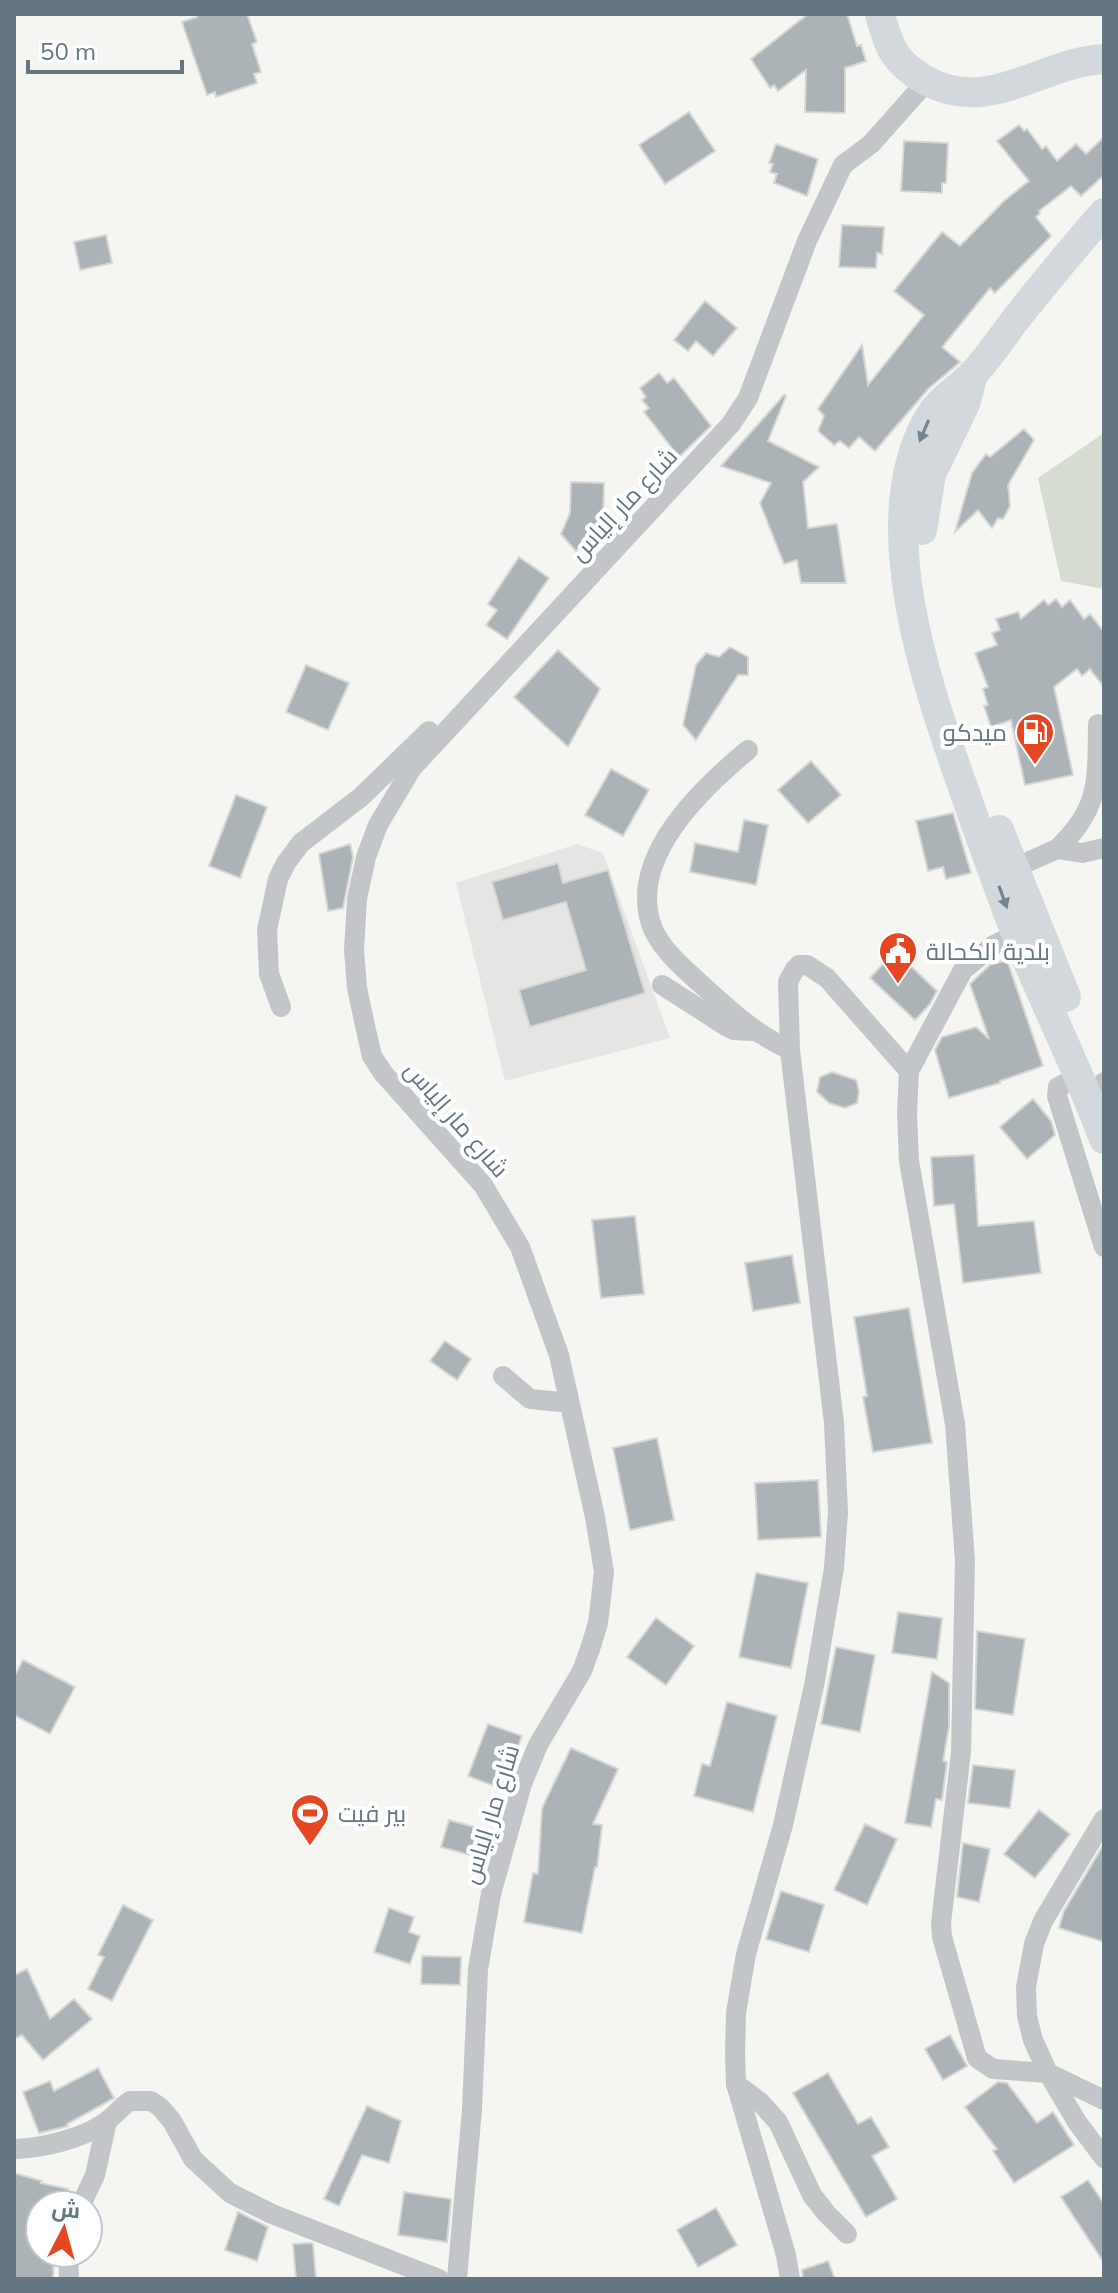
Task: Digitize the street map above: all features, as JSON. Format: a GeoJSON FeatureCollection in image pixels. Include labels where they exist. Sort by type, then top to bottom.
{"type":"FeatureCollection","features":[{"type":"Feature","properties":{"kind":"highway"},"geometry":{"type":"LineString","coordinates":[[880,14],[894,57],[908,70],[954,92],[1010,87],[1074,64],[1104,59]]}},
{"type":"Feature","properties":{"kind":"highway"},"geometry":{"type":"LineString","coordinates":[[1098,1082],[1017,934],[938,715],[910,610],[904,516],[909,473],[924,427],[942,398],[973,374],[1104,213]]}},
{"type":"Feature","properties":{"kind":"highway"},"geometry":{"type":"LineString","coordinates":[[973,374],[965,404],[931,474],[922,525],[921,576],[927,621],[937,663],[1098,1082],[1104,1139]]}},
{"type":"Feature","properties":{"kind":"street","name":"شارع مار إلياس"},"geometry":{"type":"LineString","coordinates":[[457,2279],[472,2109],[478,1969],[491,1894],[522,1784],[538,1745],[582,1671],[598,1623],[602,1595],[601,1548],[559,1355],[520,1247],[483,1185],[383,1073],[372,1056],[357,988],[354,950],[357,899],[366,857],[378,825],[412,768],[731,424],[748,398],[807,241],[843,165],[871,144],[927,81]]}},
{"type":"Feature","properties":{"kind":"street"},"geometry":{"type":"LineString","coordinates":[[281,1007],[269,974],[267,930],[278,879],[286,863],[301,843],[361,797],[440,720],[455,713],[459,715]]}},
{"type":"Feature","properties":{"kind":"street"},"geometry":{"type":"LineString","coordinates":[[1014,868],[1057,849],[1083,821],[1097,776],[1098,724]]}},
{"type":"Feature","properties":{"kind":"street"},"geometry":{"type":"LineString","coordinates":[[748,750],[718,775],[675,825],[648,879],[647,899],[654,932],[684,968],[755,1031],[790,1050]]}},
{"type":"Feature","properties":{"kind":"street"},"geometry":{"type":"LineString","coordinates":[[1057,849],[1082,853],[1104,848]]}},
{"type":"Feature","properties":{"kind":"street"},"geometry":{"type":"LineString","coordinates":[[1017,934],[994,945],[963,970],[909,1071],[909,1161],[955,1424],[965,1561],[961,1752],[941,1910],[942,1937],[977,2058],[993,2069],[1048,2073],[1104,2100]]}},
{"type":"Feature","properties":{"kind":"street"},"geometry":{"type":"LineString","coordinates":[[790,2279],[736,2084],[736,2013],[814,1686],[834,1568],[838,1512],[834,1423],[790,1050],[788,982],[795,969],[799,965],[807,965],[817,969],[855,1007],[909,1071]]}},
{"type":"Feature","properties":{"kind":"street"},"geometry":{"type":"LineString","coordinates":[[662,985],[734,1030],[755,1031]]}},
{"type":"Feature","properties":{"kind":"street"},"geometry":{"type":"LineString","coordinates":[[1098,1082],[1058,1087],[1057,1096],[1104,1247]]}},
{"type":"Feature","properties":{"kind":"street"},"geometry":{"type":"LineString","coordinates":[[503,1376],[530,1399],[561,1402],[568,1394]]}},
{"type":"Feature","properties":{"kind":"street"},"geometry":{"type":"LineString","coordinates":[[1104,1819],[1043,1921],[1028,1965],[1027,2016],[1033,2040],[1048,2073],[1077,2122],[1104,2158]]}},
{"type":"Feature","properties":{"kind":"street"},"geometry":{"type":"LineString","coordinates":[[736,2084],[760,2102],[778,2122],[812,2195],[847,2234]]}},
{"type":"Feature","properties":{"kind":"street"},"geometry":{"type":"LineString","coordinates":[[14,2149],[31,2148],[78,2136],[107,2121],[130,2101],[151,2101],[172,2121],[193,2159],[230,2193],[272,2214],[439,2279]]}},
{"type":"Feature","properties":{"kind":"street"},"geometry":{"type":"LineString","coordinates":[[88,2189],[95,2175],[107,2121]]}},
{"type":"Feature","properties":{"kind":"shaded area"},"geometry":{"type":"Polygon","coordinates":[[[1104,433],[1104,589],[1061,581],[1038,478],[1104,433]]]}},
{"type":"Feature","properties":{"kind":"shaded area"},"geometry":{"type":"Polygon","coordinates":[[[577,844],[603,853],[670,1038],[505,1081],[456,883],[577,844]]]}},
{"type":"Feature","properties":{"kind":"building"},"geometry":{"type":"Polygon","coordinates":[[[196,14],[247,14],[257,42],[252,44],[261,72],[254,74],[257,83],[216,97],[215,92],[207,95],[182,22],[197,17],[196,14]]]}},
{"type":"Feature","properties":{"kind":"building"},"geometry":{"type":"Polygon","coordinates":[[[808,14],[847,14],[857,46],[861,45],[866,61],[845,68],[845,113],[805,112],[806,70],[778,91],[774,85],[770,88],[751,59],[808,14]]]}},
{"type":"Feature","properties":{"kind":"building"},"geometry":{"type":"Polygon","coordinates":[[[689,112],[715,151],[665,184],[639,145],[689,112]]]}},
{"type":"Feature","properties":{"kind":"building"},"geometry":{"type":"Polygon","coordinates":[[[1019,125],[1024,131],[1027,129],[1042,149],[1046,146],[1057,161],[1076,144],[1086,154],[1104,137],[1104,175],[1081,196],[1071,186],[1039,211],[1036,217],[1051,236],[995,293],[990,288],[942,347],[960,362],[928,389],[875,451],[859,437],[849,448],[840,441],[834,445],[818,431],[824,416],[818,409],[862,345],[868,385],[924,315],[894,291],[942,232],[960,246],[1004,201],[1029,181],[997,141],[1019,125]]]}},
{"type":"Feature","properties":{"kind":"building"},"geometry":{"type":"Polygon","coordinates":[[[904,141],[948,143],[946,183],[942,183],[942,193],[901,191],[904,141]]]}},
{"type":"Feature","properties":{"kind":"building"},"geometry":{"type":"Polygon","coordinates":[[[776,144],[818,159],[807,196],[774,183],[777,174],[770,172],[773,164],[769,163],[776,144]]]}},
{"type":"Feature","properties":{"kind":"building"},"geometry":{"type":"Polygon","coordinates":[[[842,225],[884,227],[882,254],[877,253],[876,268],[839,267],[842,225]]]}},
{"type":"Feature","properties":{"kind":"building"},"geometry":{"type":"Polygon","coordinates":[[[106,235],[112,263],[80,270],[74,242],[106,235]]]}},
{"type":"Feature","properties":{"kind":"building"},"geometry":{"type":"Polygon","coordinates":[[[705,301],[737,328],[713,356],[696,341],[688,351],[674,340],[705,301]]]}},
{"type":"Feature","properties":{"kind":"building"},"geometry":{"type":"Polygon","coordinates":[[[659,373],[667,383],[674,378],[711,426],[679,457],[644,412],[649,408],[642,400],[646,397],[640,388],[659,373]]]}},
{"type":"Feature","properties":{"kind":"building"},"geometry":{"type":"Polygon","coordinates":[[[784,395],[768,441],[819,467],[803,482],[808,528],[837,524],[846,583],[801,583],[797,560],[784,564],[760,503],[771,483],[721,466],[784,395]]]}},
{"type":"Feature","properties":{"kind":"building"},"geometry":{"type":"Polygon","coordinates":[[[1024,429],[1034,440],[1008,485],[1010,506],[1003,519],[998,518],[992,528],[978,510],[955,532],[972,473],[986,454],[990,457],[1024,429]]]}},
{"type":"Feature","properties":{"kind":"building"},"geometry":{"type":"Polygon","coordinates":[[[571,482],[604,483],[603,526],[576,551],[561,534],[570,513],[571,482]]]}},
{"type":"Feature","properties":{"kind":"building"},"geometry":{"type":"Polygon","coordinates":[[[519,557],[549,578],[507,639],[486,625],[497,610],[488,604],[519,557]]]}},
{"type":"Feature","properties":{"kind":"building"},"geometry":{"type":"Polygon","coordinates":[[[1056,599],[1062,607],[1070,600],[1084,619],[1090,614],[1104,632],[1104,687],[1090,669],[1082,676],[1077,669],[1054,687],[1073,775],[1025,785],[1011,720],[991,727],[984,706],[988,705],[983,689],[988,687],[975,653],[997,645],[992,633],[1000,630],[996,619],[1018,612],[1021,619],[1044,600],[1048,605],[1056,599]]]}},
{"type":"Feature","properties":{"kind":"building"},"geometry":{"type":"Polygon","coordinates":[[[730,647],[748,657],[748,675],[738,675],[696,740],[683,725],[696,665],[706,653],[719,657],[730,647]]]}},
{"type":"Feature","properties":{"kind":"building"},"geometry":{"type":"Polygon","coordinates":[[[558,650],[600,689],[568,747],[514,697],[558,650]]]}},
{"type":"Feature","properties":{"kind":"building"},"geometry":{"type":"Polygon","coordinates":[[[306,665],[349,683],[328,730],[286,712],[306,665]]]}},
{"type":"Feature","properties":{"kind":"building"},"geometry":{"type":"Polygon","coordinates":[[[811,761],[841,795],[808,823],[778,790],[811,761]]]}},
{"type":"Feature","properties":{"kind":"building"},"geometry":{"type":"Polygon","coordinates":[[[611,769],[649,790],[623,836],[585,815],[611,769]]]}},
{"type":"Feature","properties":{"kind":"building"},"geometry":{"type":"Polygon","coordinates":[[[236,795],[267,807],[240,878],[209,866],[236,795]]]}},
{"type":"Feature","properties":{"kind":"building"},"geometry":{"type":"Polygon","coordinates":[[[953,813],[971,873],[946,879],[943,867],[928,871],[916,821],[953,813]]]}},
{"type":"Feature","properties":{"kind":"building"},"geometry":{"type":"Polygon","coordinates":[[[744,820],[768,825],[756,885],[690,872],[695,843],[738,852],[744,820]]]}},
{"type":"Feature","properties":{"kind":"building"},"geometry":{"type":"Polygon","coordinates":[[[350,844],[353,857],[343,908],[328,911],[319,854],[350,844]]]}},
{"type":"Feature","properties":{"kind":"building"},"geometry":{"type":"Polygon","coordinates":[[[558,863],[563,883],[608,870],[645,993],[530,1027],[519,990],[586,970],[566,902],[503,920],[492,882],[558,863]]]}},
{"type":"Feature","properties":{"kind":"building"},"geometry":{"type":"Polygon","coordinates":[[[895,951],[937,991],[915,1020],[870,978],[895,951]]]}},
{"type":"Feature","properties":{"kind":"building"},"geometry":{"type":"Polygon","coordinates":[[[1007,960],[1043,1066],[949,1098],[935,1050],[942,1037],[976,1027],[989,1039],[970,984],[990,965],[1007,960]]]}},
{"type":"Feature","properties":{"kind":"building"},"geometry":{"type":"Polygon","coordinates":[[[832,1072],[856,1080],[859,1091],[857,1103],[845,1108],[829,1103],[817,1092],[820,1077],[832,1072]]]}},
{"type":"Feature","properties":{"kind":"building"},"geometry":{"type":"Polygon","coordinates":[[[1033,1099],[1051,1121],[1055,1135],[1027,1159],[1000,1127],[1033,1099]]]}},
{"type":"Feature","properties":{"kind":"building"},"geometry":{"type":"Polygon","coordinates":[[[974,1155],[978,1226],[1034,1221],[1041,1273],[963,1283],[954,1204],[934,1206],[931,1157],[974,1155]]]}},
{"type":"Feature","properties":{"kind":"building"},"geometry":{"type":"Polygon","coordinates":[[[635,1216],[644,1294],[601,1298],[592,1220],[635,1216]]]}},
{"type":"Feature","properties":{"kind":"building"},"geometry":{"type":"Polygon","coordinates":[[[792,1255],[800,1303],[753,1311],[745,1263],[792,1255]]]}},
{"type":"Feature","properties":{"kind":"building"},"geometry":{"type":"Polygon","coordinates":[[[909,1308],[932,1443],[873,1452],[854,1317],[909,1308]]]}},
{"type":"Feature","properties":{"kind":"building"},"geometry":{"type":"Polygon","coordinates":[[[445,1341],[471,1359],[457,1380],[430,1361],[445,1341]]]}},
{"type":"Feature","properties":{"kind":"building"},"geometry":{"type":"Polygon","coordinates":[[[657,1438],[674,1520],[630,1530],[613,1448],[657,1438]]]}},
{"type":"Feature","properties":{"kind":"building"},"geometry":{"type":"Polygon","coordinates":[[[818,1480],[821,1537],[758,1540],[755,1483],[818,1480]]]}},
{"type":"Feature","properties":{"kind":"building"},"geometry":{"type":"Polygon","coordinates":[[[756,1573],[808,1583],[791,1668],[739,1657],[756,1573]]]}},
{"type":"Feature","properties":{"kind":"building"},"geometry":{"type":"Polygon","coordinates":[[[898,1612],[942,1618],[937,1659],[892,1653],[898,1612]]]}},
{"type":"Feature","properties":{"kind":"building"},"geometry":{"type":"Polygon","coordinates":[[[656,1618],[694,1646],[666,1685],[627,1657],[656,1618]]]}},
{"type":"Feature","properties":{"kind":"building"},"geometry":{"type":"Polygon","coordinates":[[[977,1631],[1025,1639],[1013,1715],[975,1709],[977,1631]]]}},
{"type":"Feature","properties":{"kind":"building"},"geometry":{"type":"Polygon","coordinates":[[[836,1647],[875,1655],[860,1732],[821,1724],[836,1647]]]}},
{"type":"Feature","properties":{"kind":"building"},"geometry":{"type":"Polygon","coordinates":[[[23,1660],[75,1687],[50,1734],[14,1715],[14,1677],[23,1660]]]}},
{"type":"Feature","properties":{"kind":"building"},"geometry":{"type":"Polygon","coordinates":[[[932,1672],[949,1683],[949,1726],[943,1761],[947,1762],[942,1800],[936,1799],[931,1827],[905,1823],[932,1672]]]}},
{"type":"Feature","properties":{"kind":"building"},"geometry":{"type":"Polygon","coordinates":[[[727,1702],[777,1716],[753,1812],[694,1796],[702,1764],[710,1766],[727,1702]]]}},
{"type":"Feature","properties":{"kind":"building"},"geometry":{"type":"Polygon","coordinates":[[[488,1724],[522,1736],[502,1789],[468,1776],[488,1724]]]}},
{"type":"Feature","properties":{"kind":"building"},"geometry":{"type":"Polygon","coordinates":[[[571,1748],[618,1769],[593,1824],[602,1825],[597,1867],[582,1933],[524,1922],[533,1873],[538,1874],[542,1808],[571,1748]]]}},
{"type":"Feature","properties":{"kind":"building"},"geometry":{"type":"Polygon","coordinates":[[[973,1765],[1015,1770],[1010,1808],[968,1803],[973,1765]]]}},
{"type":"Feature","properties":{"kind":"building"},"geometry":{"type":"Polygon","coordinates":[[[1039,1810],[1070,1834],[1035,1878],[1004,1854],[1039,1810]]]}},
{"type":"Feature","properties":{"kind":"building"},"geometry":{"type":"Polygon","coordinates":[[[449,1820],[478,1828],[470,1855],[441,1847],[449,1820]]]}},
{"type":"Feature","properties":{"kind":"building"},"geometry":{"type":"Polygon","coordinates":[[[865,1824],[897,1839],[867,1905],[834,1890],[865,1824]]]}},
{"type":"Feature","properties":{"kind":"building"},"geometry":{"type":"Polygon","coordinates":[[[963,1843],[990,1849],[979,1902],[957,1897],[963,1843]]]}},
{"type":"Feature","properties":{"kind":"building"},"geometry":{"type":"Polygon","coordinates":[[[1104,1844],[1104,1942],[1059,1928],[1064,1911],[1104,1844]]]}},
{"type":"Feature","properties":{"kind":"building"},"geometry":{"type":"Polygon","coordinates":[[[781,1891],[824,1905],[809,1952],[766,1939],[781,1891]]]}},
{"type":"Feature","properties":{"kind":"building"},"geometry":{"type":"Polygon","coordinates":[[[123,1905],[153,1920],[112,2001],[88,1989],[104,1957],[98,1955],[123,1905]]]}},
{"type":"Feature","properties":{"kind":"building"},"geometry":{"type":"Polygon","coordinates":[[[389,1908],[414,1917],[409,1932],[420,1936],[410,1964],[374,1952],[389,1908]]]}},
{"type":"Feature","properties":{"kind":"building"},"geometry":{"type":"Polygon","coordinates":[[[422,1956],[461,1957],[460,1985],[421,1984],[422,1956]]]}},
{"type":"Feature","properties":{"kind":"building"},"geometry":{"type":"Polygon","coordinates":[[[27,1969],[50,2019],[74,1999],[92,2019],[43,2060],[22,2035],[14,2039],[14,1975],[27,1969]]]}},
{"type":"Feature","properties":{"kind":"building"},"geometry":{"type":"Polygon","coordinates":[[[950,2035],[967,2066],[943,2080],[925,2049],[950,2035]]]}},
{"type":"Feature","properties":{"kind":"building"},"geometry":{"type":"Polygon","coordinates":[[[98,2068],[114,2098],[68,2126],[39,2133],[23,2092],[50,2081],[54,2091],[98,2068]]]}},
{"type":"Feature","properties":{"kind":"building"},"geometry":{"type":"Polygon","coordinates":[[[828,2073],[858,2124],[871,2117],[889,2147],[872,2156],[897,2199],[866,2217],[793,2093],[828,2073]]]}},
{"type":"Feature","properties":{"kind":"building"},"geometry":{"type":"Polygon","coordinates":[[[998,2082],[1007,2083],[1037,2123],[1053,2112],[1074,2145],[1014,2183],[993,2151],[997,2149],[965,2107],[998,2082]]]}},
{"type":"Feature","properties":{"kind":"building"},"geometry":{"type":"Polygon","coordinates":[[[367,2106],[401,2121],[389,2163],[362,2155],[339,2206],[324,2199],[367,2106]]]}},
{"type":"Feature","properties":{"kind":"building"},"geometry":{"type":"Polygon","coordinates":[[[14,2173],[68,2189],[24,2189],[24,2269],[53,2269],[53,2279],[14,2279],[14,2173]]]}},
{"type":"Feature","properties":{"kind":"building"},"geometry":{"type":"Polygon","coordinates":[[[1088,2180],[1104,2204],[1104,2263],[1061,2197],[1088,2180]]]}},
{"type":"Feature","properties":{"kind":"building"},"geometry":{"type":"Polygon","coordinates":[[[404,2192],[451,2199],[447,2242],[398,2235],[404,2192]]]}},
{"type":"Feature","properties":{"kind":"building"},"geometry":{"type":"Polygon","coordinates":[[[716,2208],[737,2245],[698,2267],[677,2230],[716,2208]]]}},
{"type":"Feature","properties":{"kind":"building"},"geometry":{"type":"Polygon","coordinates":[[[238,2212],[268,2227],[257,2261],[225,2250],[238,2212]]]}},
{"type":"Feature","properties":{"kind":"building"},"geometry":{"type":"Polygon","coordinates":[[[293,2244],[313,2244],[316,2279],[296,2279],[293,2244]]]}},
{"type":"Feature","properties":{"kind":"building"},"geometry":{"type":"Polygon","coordinates":[[[828,2261],[835,2279],[803,2279],[802,2270],[828,2261]]]}},
{"type":"Feature","properties":{"kind":"place","name":"ميدكو"},"geometry":{"type":"Point","coordinates":[1035,766]}},
{"type":"Feature","properties":{"kind":"place","name":"بلدية الكحالة"},"geometry":{"type":"Point","coordinates":[898,985]}},
{"type":"Feature","properties":{"kind":"place","name":"بير فيت"},"geometry":{"type":"Point","coordinates":[310,1847]}}]}
